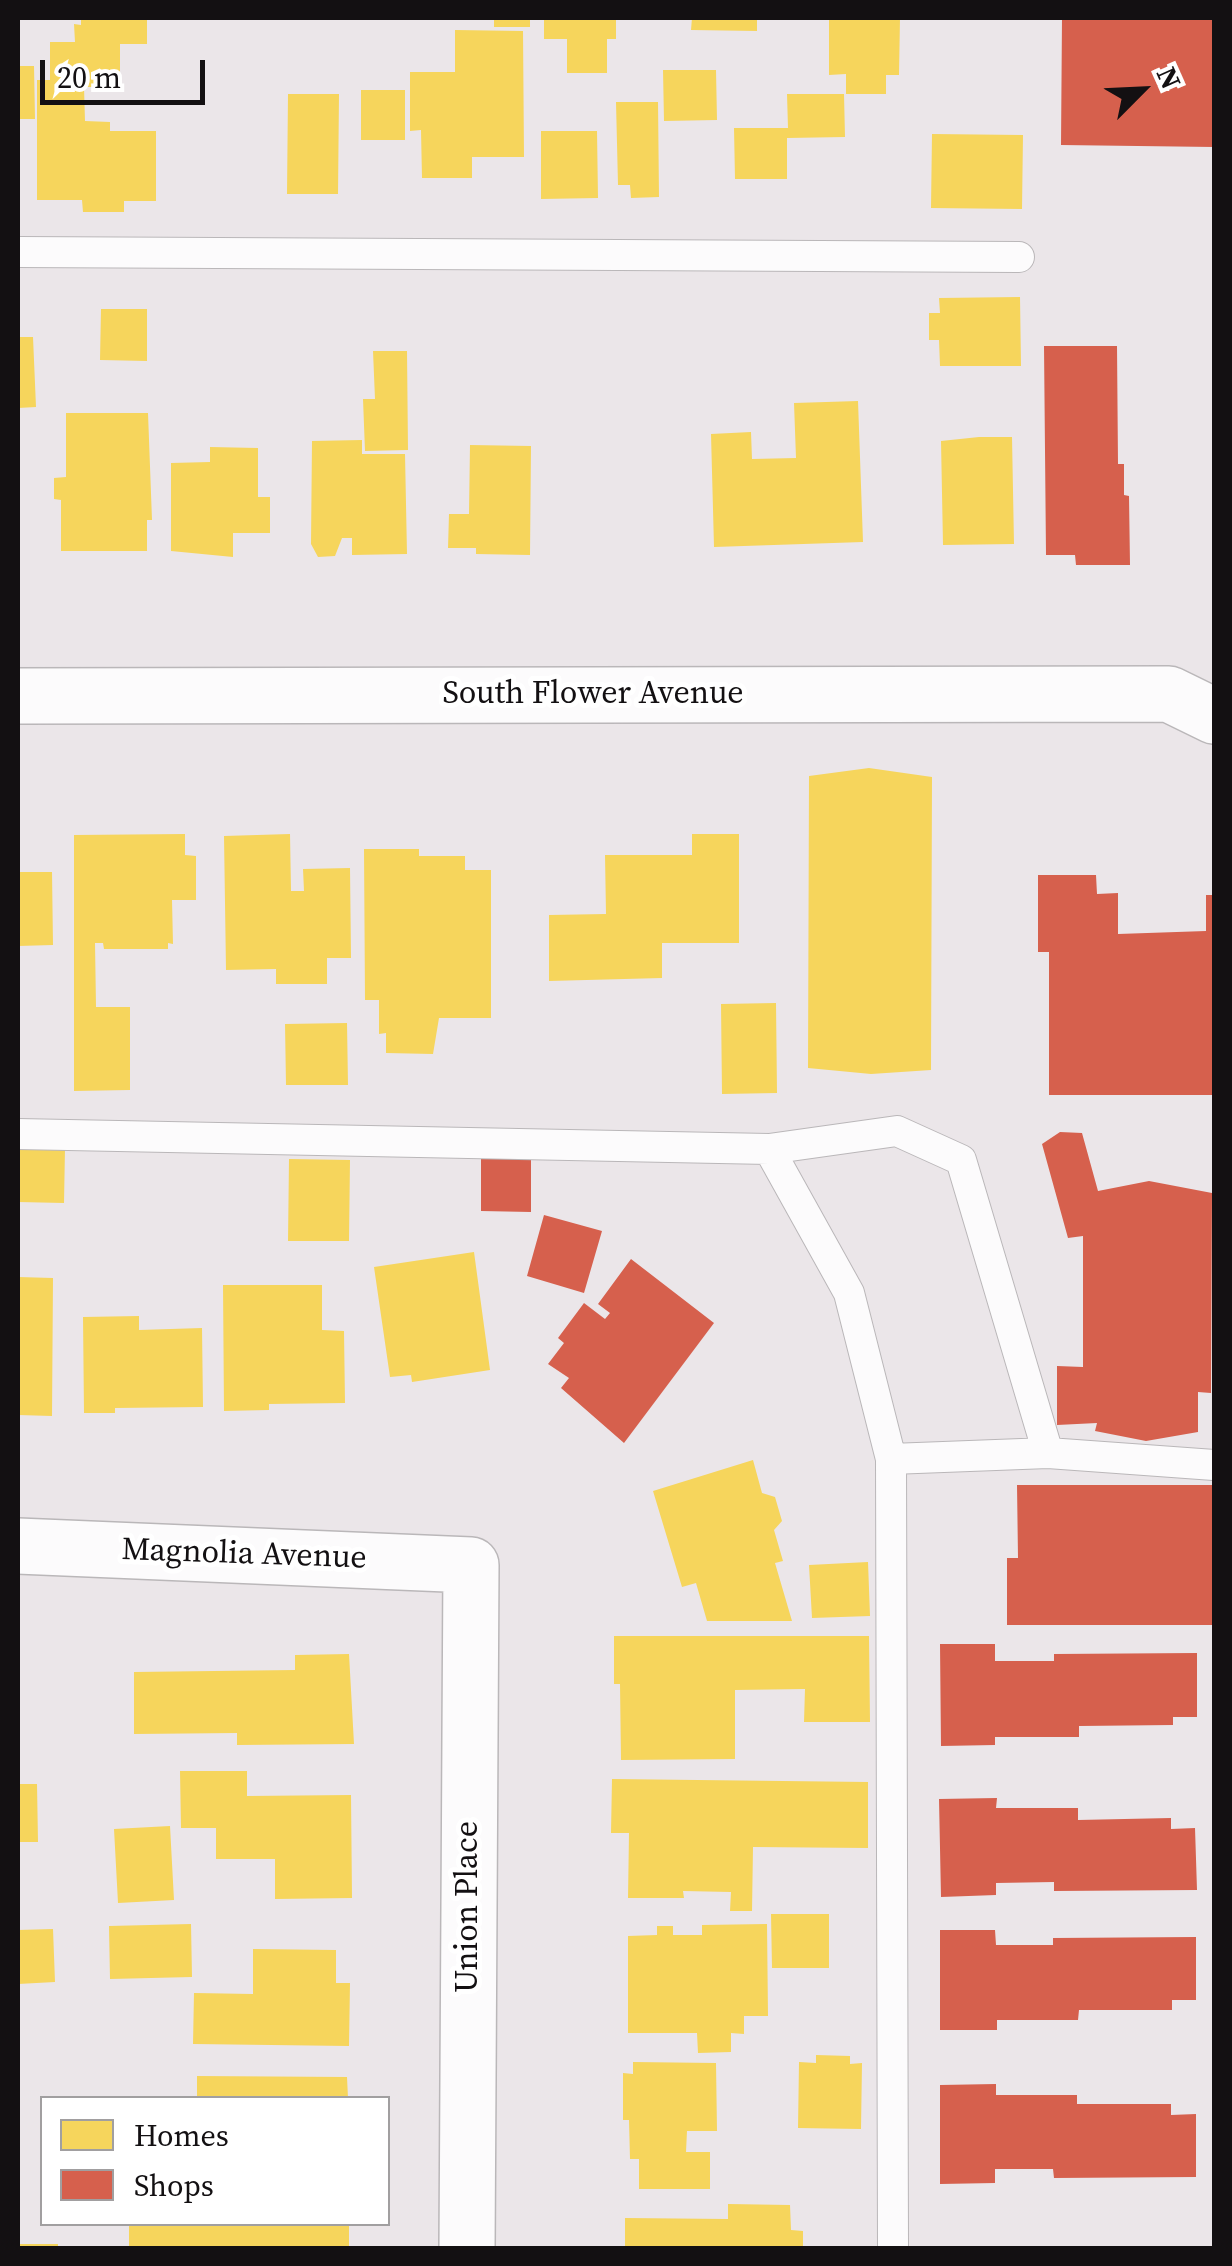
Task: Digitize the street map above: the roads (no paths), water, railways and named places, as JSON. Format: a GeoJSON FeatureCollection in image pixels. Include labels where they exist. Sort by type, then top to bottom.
{"type":"FeatureCollection","features":[{"type":"Feature","properties":{"kind":"street","name":"South Flower Avenue"},"geometry":{"type":"LineString","coordinates":[[18,696],[1199,693]]}},
{"type":"Feature","properties":{"kind":"street","name":"Magnolia Avenue"},"geometry":{"type":"LineString","coordinates":[[18,1546],[472,1564]]}},
{"type":"Feature","properties":{"kind":"street","name":"Union Place"},"geometry":{"type":"LineString","coordinates":[[467,2248],[472,1564]]}},
{"type":"Feature","properties":{"kind":"lane"},"geometry":{"type":"LineString","coordinates":[[18,252],[1020,257]]}},
{"type":"Feature","properties":{"kind":"lane"},"geometry":{"type":"LineString","coordinates":[[18,1134],[769,1149],[897,1131],[961,1160],[1048,1453]]}},
{"type":"Feature","properties":{"kind":"lane"},"geometry":{"type":"LineString","coordinates":[[769,1149],[849,1292],[890,1459],[894,2248]]}},
{"type":"Feature","properties":{"kind":"lane"},"geometry":{"type":"LineString","coordinates":[[890,1459],[1048,1453],[1214,1465]]}}]}
